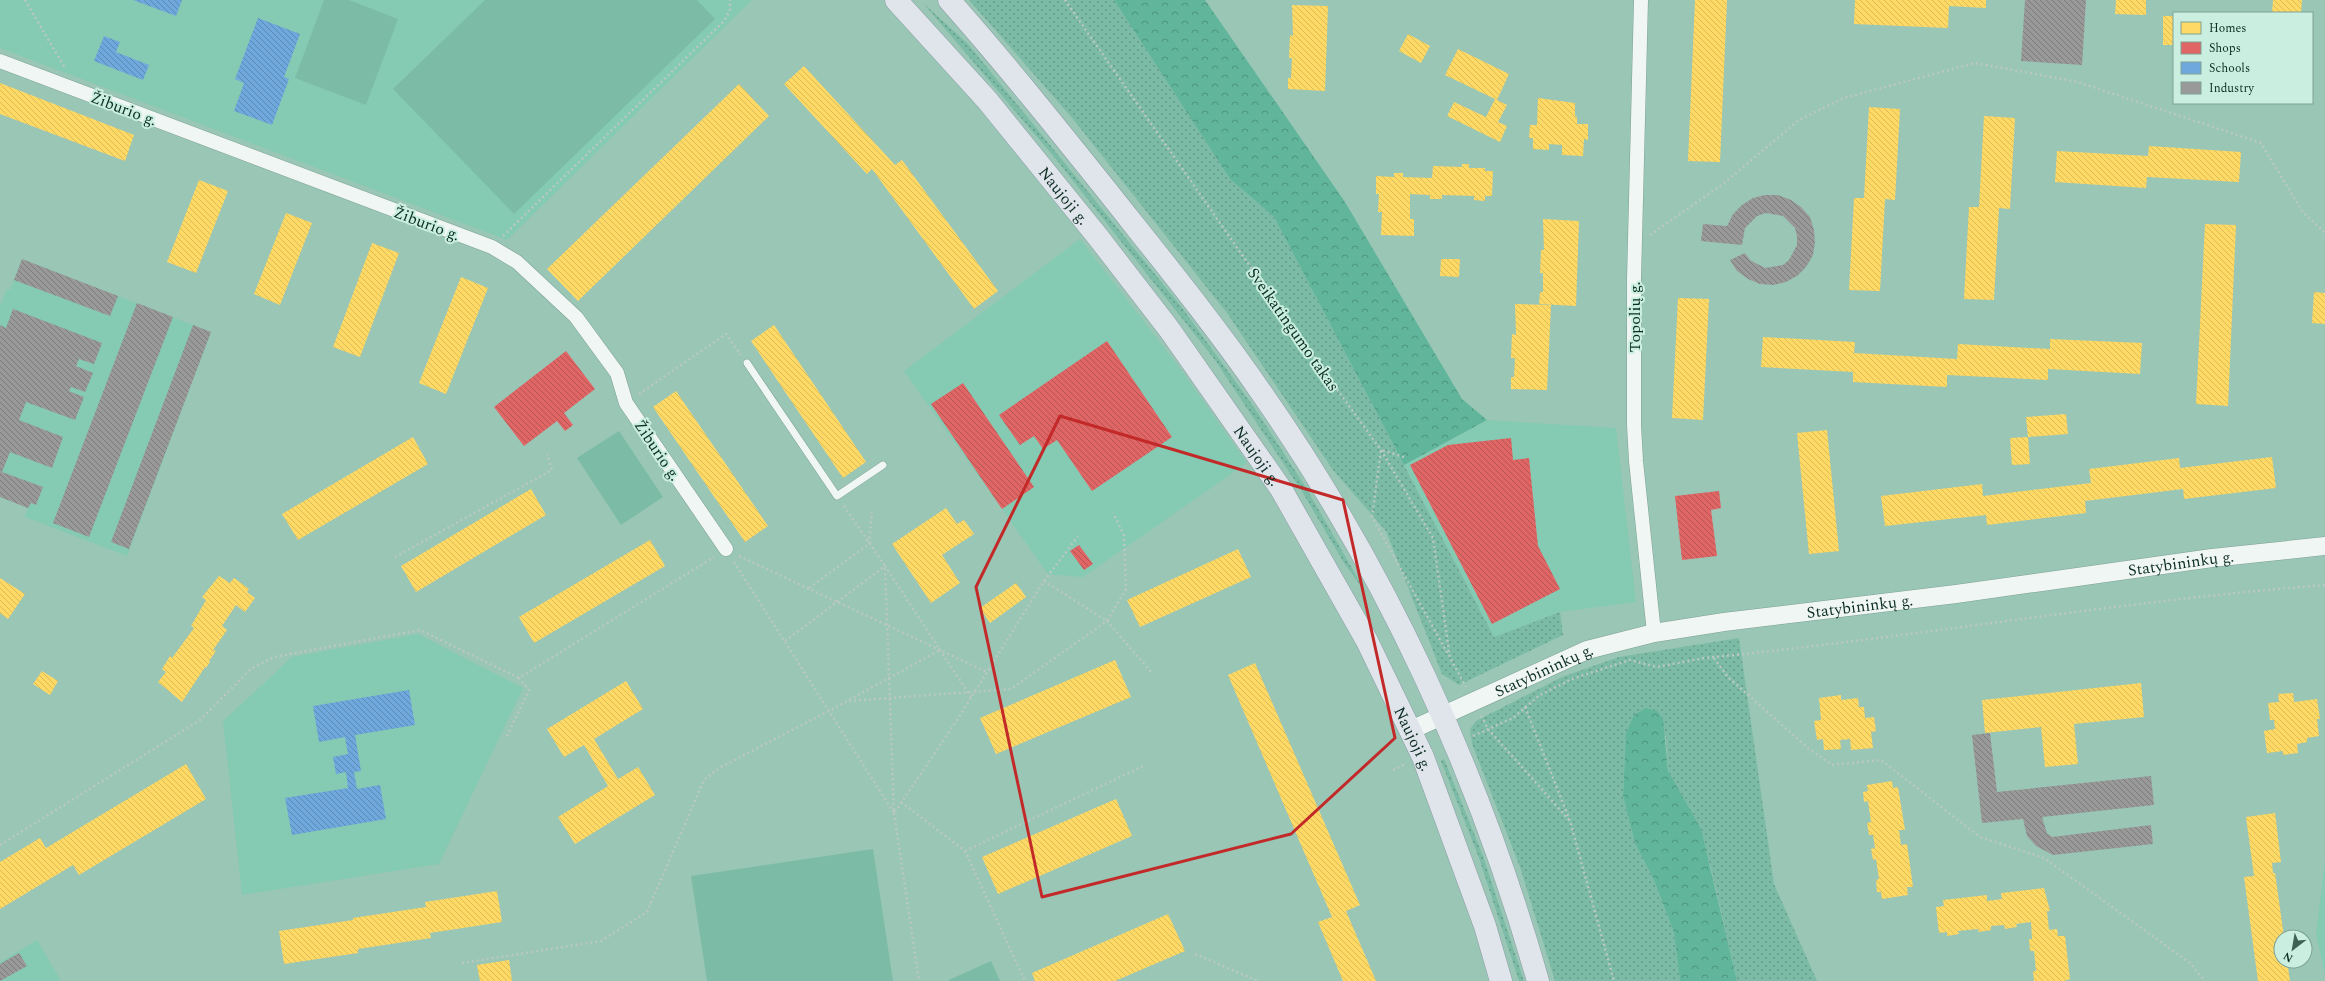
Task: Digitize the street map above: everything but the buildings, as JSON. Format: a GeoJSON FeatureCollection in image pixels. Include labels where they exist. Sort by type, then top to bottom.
{"type":"FeatureCollection","features":[{"type":"Feature","properties":{"kind":"main road","name":"Naujoji g."},"geometry":{"type":"LineString","coordinates":[[896,0],[987,100],[1169,329],[1281,489],[1367,641],[1411,730],[1426,764],[1485,926],[1501,981]]}},
{"type":"Feature","properties":{"kind":"main road"},"geometry":{"type":"LineString","coordinates":[[949,0],[1014,76],[1197,303],[1264,396],[1312,469],[1360,551],[1404,632],[1444,715],[1498,854],[1538,981]]}},
{"type":"Feature","properties":{"kind":"street","name":"Topolių g."},"geometry":{"type":"LineString","coordinates":[[1641,0],[1634,244],[1636,454],[1654,633]]}},
{"type":"Feature","properties":{"kind":"street","name":"Žiburio g."},"geometry":{"type":"LineString","coordinates":[[0,61],[492,247],[517,262],[576,317],[617,373],[626,403],[726,549]]}},
{"type":"Feature","properties":{"kind":"street","name":"Statybininkų g."},"geometry":{"type":"LineString","coordinates":[[1411,730],[1587,650],[1654,633],[1724,622],[1964,593],[2212,558],[2325,546]]}},
{"type":"Feature","properties":{"kind":"lane"},"geometry":{"type":"LineString","coordinates":[[747,363],[837,496],[883,464]]}},
{"type":"Feature","properties":{"kind":"path"},"geometry":{"type":"LineString","coordinates":[[25,0],[79,91]]}},
{"type":"Feature","properties":{"kind":"path"},"geometry":{"type":"LineString","coordinates":[[492,247],[724,21],[730,10],[730,0]]}},
{"type":"Feature","properties":{"kind":"path","name":"Sveikatingumo takas"},"geometry":{"type":"LineString","coordinates":[[1065,0],[1302,341],[1381,450],[1433,538],[1450,658],[1463,682]]}},
{"type":"Feature","properties":{"kind":"path"},"geometry":{"type":"LineString","coordinates":[[1634,244],[1671,222],[1724,184],[1799,120],[1844,98],[1975,63],[2078,82],[2261,143],[2302,211],[2325,233]]}},
{"type":"Feature","properties":{"kind":"path"},"geometry":{"type":"LineString","coordinates":[[626,403],[726,334],[747,363]]}},
{"type":"Feature","properties":{"kind":"path"},"geometry":{"type":"LineString","coordinates":[[1404,456],[1381,450],[1372,517],[1450,658]]}},
{"type":"Feature","properties":{"kind":"path"},"geometry":{"type":"LineString","coordinates":[[395,557],[552,470],[547,454]]}},
{"type":"Feature","properties":{"kind":"path"},"geometry":{"type":"LineString","coordinates":[[837,496],[971,697]]}},
{"type":"Feature","properties":{"kind":"path"},"geometry":{"type":"LineString","coordinates":[[810,588],[869,544],[872,509]]}},
{"type":"Feature","properties":{"kind":"path"},"geometry":{"type":"LineString","coordinates":[[847,701],[1011,689],[1108,621],[1126,589],[1124,535],[1113,513]]}},
{"type":"Feature","properties":{"kind":"path"},"geometry":{"type":"LineString","coordinates":[[894,812],[971,697],[1044,581],[1078,536]]}},
{"type":"Feature","properties":{"kind":"path"},"geometry":{"type":"LineString","coordinates":[[726,549],[987,672]]}},
{"type":"Feature","properties":{"kind":"path"},"geometry":{"type":"LineString","coordinates":[[726,549],[894,812]]}},
{"type":"Feature","properties":{"kind":"path"},"geometry":{"type":"LineString","coordinates":[[519,678],[726,549]]}},
{"type":"Feature","properties":{"kind":"path"},"geometry":{"type":"LineString","coordinates":[[784,641],[885,566]]}},
{"type":"Feature","properties":{"kind":"path"},"geometry":{"type":"LineString","coordinates":[[885,566],[894,812],[919,981]]}},
{"type":"Feature","properties":{"kind":"path"},"geometry":{"type":"LineString","coordinates":[[1044,581],[1108,621],[1151,672]]}},
{"type":"Feature","properties":{"kind":"path"},"geometry":{"type":"LineString","coordinates":[[1570,821],[1488,729],[1513,718],[1540,695],[1572,679],[1630,660],[1657,667],[1714,657],[2075,613],[2221,593],[2325,585]]}},
{"type":"Feature","properties":{"kind":"path"},"geometry":{"type":"LineString","coordinates":[[0,845],[200,720],[252,668],[274,657],[420,630],[519,678],[529,690],[507,736]]}},
{"type":"Feature","properties":{"kind":"path"},"geometry":{"type":"LineString","coordinates":[[462,963],[600,941],[647,912],[704,780],[719,768],[829,711],[940,650]]}},
{"type":"Feature","properties":{"kind":"path"},"geometry":{"type":"LineString","coordinates":[[1714,657],[1728,677],[1808,748],[1832,765],[1881,760],[1980,837],[2044,858],[2190,963],[2205,981]]}},
{"type":"Feature","properties":{"kind":"path"},"geometry":{"type":"LineString","coordinates":[[1525,707],[1570,821],[1614,981]]}},
{"type":"Feature","properties":{"kind":"path"},"geometry":{"type":"LineString","coordinates":[[965,851],[1143,766]]}},
{"type":"Feature","properties":{"kind":"path"},"geometry":{"type":"LineString","coordinates":[[901,802],[965,851],[1025,981]]}},
{"type":"Feature","properties":{"kind":"path"},"geometry":{"type":"LineString","coordinates":[[1195,954],[1258,981]]}},
{"type":"Feature","properties":{"kind":"highlighted area"},"geometry":{"type":"Polygon","coordinates":[[[1060,416],[1343,500],[1395,738],[1291,834],[1042,897],[976,587],[1060,416]]]}},
{"type":"Feature","properties":{"kind":"shaded area"},"geometry":{"type":"Polygon","coordinates":[[[0,0],[752,0],[507,240],[0,48],[0,0]]]}},
{"type":"Feature","properties":{"kind":"shaded area"},"geometry":{"type":"Polygon","coordinates":[[[324,0],[349,0],[398,19],[366,105],[295,78],[324,0]]]}},
{"type":"Feature","properties":{"kind":"shaded area"},"geometry":{"type":"Polygon","coordinates":[[[485,0],[697,0],[715,19],[514,214],[393,89],[485,0]]]}},
{"type":"Feature","properties":{"kind":"shaded area"},"geometry":{"type":"Polygon","coordinates":[[[969,0],[1114,0],[1230,179],[1274,217],[1494,637],[1560,612],[1563,635],[1459,685],[1442,674],[1386,531],[1333,470],[1227,313],[1073,119],[969,0]]]}},
{"type":"Feature","properties":{"kind":"shaded area"},"geometry":{"type":"Polygon","coordinates":[[[924,4],[968,44],[1180,305],[1256,410],[1308,491],[1366,593],[1344,563],[1303,493],[1215,360],[1055,158],[924,4]]]}},
{"type":"Feature","properties":{"kind":"shaded area"},"geometry":{"type":"Polygon","coordinates":[[[1080,239],[1179,367],[1247,463],[1083,577],[1048,574],[904,371],[1080,239]]]}},
{"type":"Feature","properties":{"kind":"shaded area"},"geometry":{"type":"Polygon","coordinates":[[[22,259],[211,332],[127,556],[25,517],[28,508],[0,497],[0,306],[7,289],[10,290],[22,259]]]}},
{"type":"Feature","properties":{"kind":"shaded area"},"geometry":{"type":"Polygon","coordinates":[[[1487,420],[1616,428],[1636,602],[1560,612],[1494,637],[1404,465],[1487,420]]]}},
{"type":"Feature","properties":{"kind":"shaded area"},"geometry":{"type":"Polygon","coordinates":[[[619,431],[663,497],[621,525],[577,458],[619,431]]]}},
{"type":"Feature","properties":{"kind":"shaded area"},"geometry":{"type":"Polygon","coordinates":[[[418,634],[523,688],[439,864],[242,895],[223,721],[292,657],[418,634]]]}},
{"type":"Feature","properties":{"kind":"shaded area"},"geometry":{"type":"Polygon","coordinates":[[[1739,638],[1774,884],[1817,981],[1737,981],[1710,864],[1668,771],[1666,736],[1626,733],[1623,796],[1635,843],[1654,880],[1674,933],[1680,981],[1555,981],[1520,867],[1472,744],[1470,729],[1476,721],[1562,677],[1619,657],[1739,638]]]}},
{"type":"Feature","properties":{"kind":"shaded area"},"geometry":{"type":"Polygon","coordinates":[[[1444,759],[1483,856],[1524,981],[1519,981],[1479,858],[1441,761],[1444,759]]]}},
{"type":"Feature","properties":{"kind":"shaded area"},"geometry":{"type":"Polygon","coordinates":[[[873,849],[893,981],[707,981],[691,876],[873,849]]]}},
{"type":"Feature","properties":{"kind":"shaded area"},"geometry":{"type":"Polygon","coordinates":[[[2325,860],[2325,975],[2316,934],[2325,860]]]}},
{"type":"Feature","properties":{"kind":"shaded area"},"geometry":{"type":"Polygon","coordinates":[[[37,940],[61,981],[0,981],[0,962],[37,940]]]}},
{"type":"Feature","properties":{"kind":"shaded area"},"geometry":{"type":"Polygon","coordinates":[[[991,961],[1000,981],[949,981],[949,980],[991,961]]]}},
{"type":"Feature","properties":{"kind":"green space"},"geometry":{"type":"Polygon","coordinates":[[[1114,0],[1205,0],[1345,202],[1462,399],[1487,420],[1404,465],[1274,217],[1230,179],[1114,0]]]}},
{"type":"Feature","properties":{"kind":"green space"},"geometry":{"type":"Polygon","coordinates":[[[1646,708],[1657,711],[1663,719],[1668,771],[1701,829],[1737,981],[1680,981],[1674,933],[1654,880],[1635,843],[1623,796],[1626,733],[1634,715],[1646,708]]]}}]}
